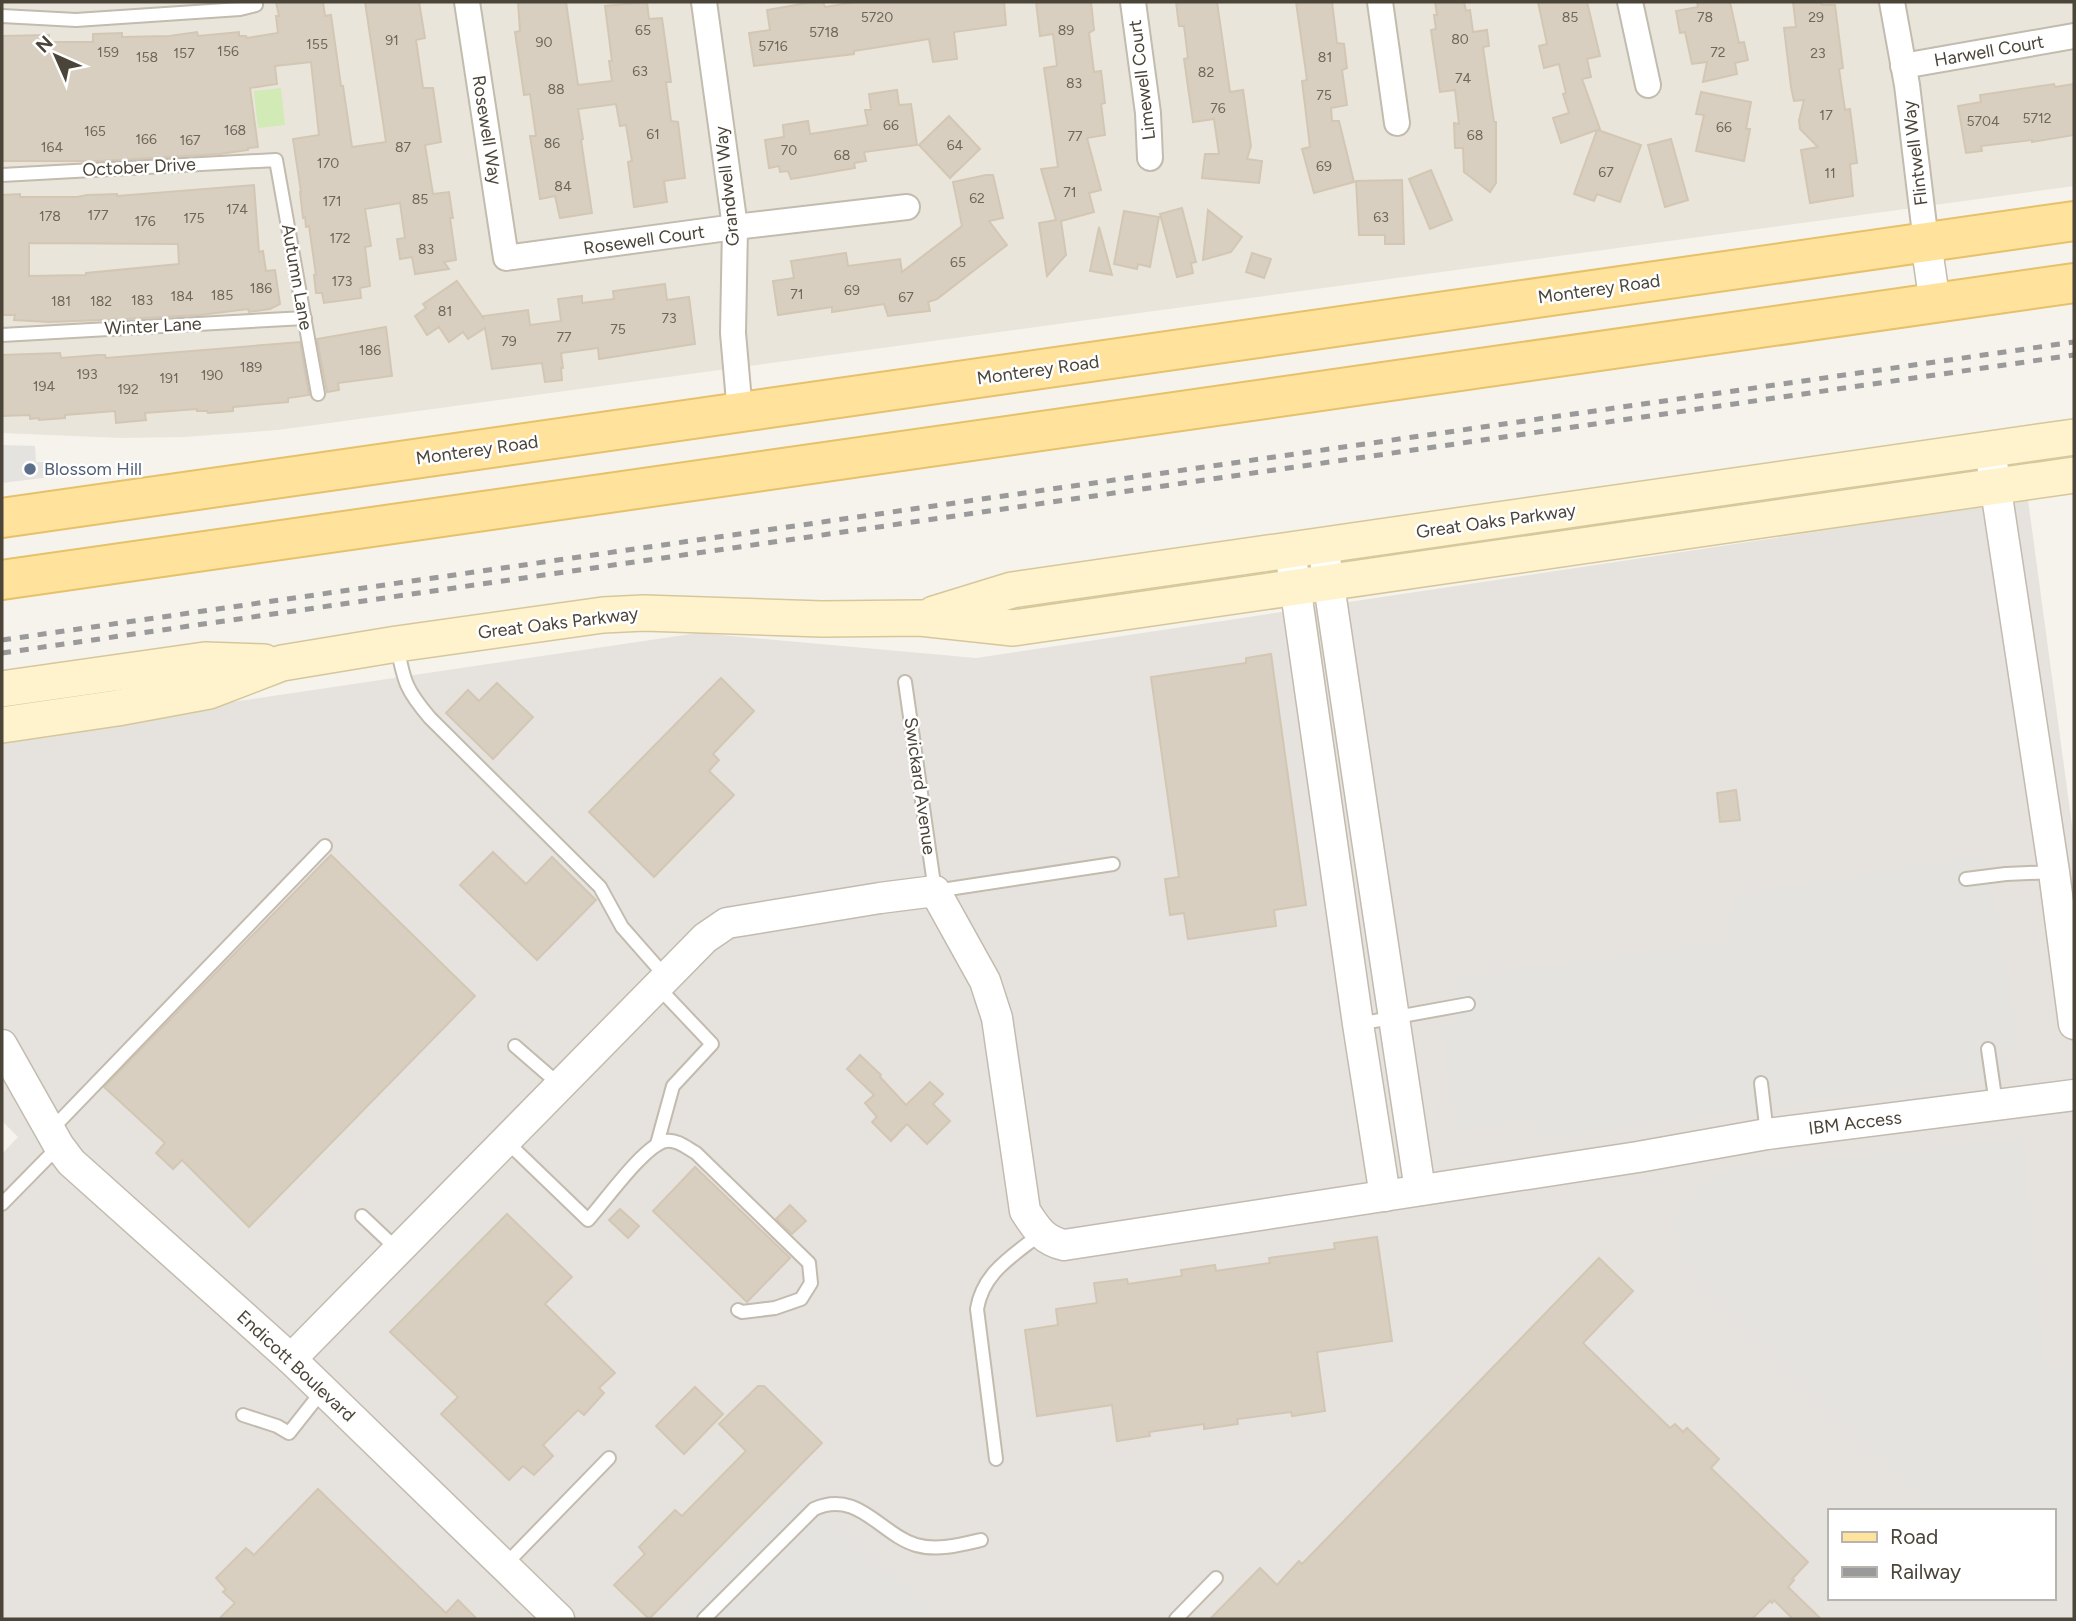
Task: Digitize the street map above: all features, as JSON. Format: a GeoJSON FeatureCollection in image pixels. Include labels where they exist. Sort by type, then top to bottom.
{"type":"FeatureCollection","features":[{"type":"Feature","properties":{"kind":"main road","name":"Monterey Road"},"geometry":{"type":"LineString","coordinates":[[2,518],[2074,221]]}},
{"type":"Feature","properties":{"kind":"main road"},"geometry":{"type":"LineString","coordinates":[[2,580],[2074,284]]}},
{"type":"Feature","properties":{"kind":"main road","name":"Great Oaks Parkway"},"geometry":{"type":"LineString","coordinates":[[920,618],[1012,590],[2074,437]]}},
{"type":"Feature","properties":{"kind":"main road","name":"Great Oaks Parkway"},"geometry":{"type":"LineString","coordinates":[[2,725],[209,691],[282,663],[555,621],[644,612],[822,619],[920,618],[1013,628],[1996,487],[2074,480]]}},
{"type":"Feature","properties":{"kind":"main road","name":"Great Oaks Parkway"},"geometry":{"type":"LineString","coordinates":[[2,689],[205,660],[282,663]]}},
{"type":"Feature","properties":{"kind":"street","name":"Rosewell Way"},"geometry":{"type":"LineString","coordinates":[[467,2],[506,258]]}},
{"type":"Feature","properties":{"kind":"street","name":"Grandwell Way"},"geometry":{"type":"LineString","coordinates":[[704,2],[735,227],[733,333],[740,413]]}},
{"type":"Feature","properties":{"kind":"street","name":"Limewell Court"},"geometry":{"type":"LineString","coordinates":[[1133,2],[1148,113],[1150,158]]}},
{"type":"Feature","properties":{"kind":"street"},"geometry":{"type":"LineString","coordinates":[[1380,2],[1397,123]]}},
{"type":"Feature","properties":{"kind":"street"},"geometry":{"type":"LineString","coordinates":[[1630,2],[1648,85]]}},
{"type":"Feature","properties":{"kind":"street","name":"Flintwell Way"},"geometry":{"type":"LineString","coordinates":[[1892,2],[1935,304]]}},
{"type":"Feature","properties":{"kind":"street","name":"Harwell Court"},"geometry":{"type":"LineString","coordinates":[[1903,66],[2074,36]]}},
{"type":"Feature","properties":{"kind":"street","name":"Rosewell Court"},"geometry":{"type":"LineString","coordinates":[[506,258],[907,207]]}},
{"type":"Feature","properties":{"kind":"street"},"geometry":{"type":"LineString","coordinates":[[1990,450],[2054,872],[2074,1024]]}},
{"type":"Feature","properties":{"kind":"street"},"geometry":{"type":"LineString","coordinates":[[1306,547],[1357,1024],[1385,1196]]}},
{"type":"Feature","properties":{"kind":"street"},"geometry":{"type":"LineString","coordinates":[[1312,585],[1369,846],[1420,1190]]}},
{"type":"Feature","properties":{"kind":"street"},"geometry":{"type":"LineString","coordinates":[[291,1359],[705,938],[727,923],[935,891],[985,981],[997,1018],[1025,1211],[1040,1234]]}},
{"type":"Feature","properties":{"kind":"street","name":"Endicott Boulevard"},"geometry":{"type":"LineString","coordinates":[[2,1045],[49,1129],[72,1162],[291,1359],[559,1619]]}},
{"type":"Feature","properties":{"kind":"street","name":"Endicott Boulevard"},"geometry":{"type":"LineString","coordinates":[[2,1076],[49,1129]]}},
{"type":"Feature","properties":{"kind":"street","name":"IBM Access"},"geometry":{"type":"LineString","coordinates":[[1040,1234],[1053,1243],[1064,1245],[1637,1157],[1767,1134],[2074,1095]]}},
{"type":"Feature","properties":{"kind":"lane"},"geometry":{"type":"LineString","coordinates":[[2,16],[76,20],[240,9],[256,4]]}},
{"type":"Feature","properties":{"kind":"lane","name":"October Drive"},"geometry":{"type":"LineString","coordinates":[[2,175],[276,160]]}},
{"type":"Feature","properties":{"kind":"lane","name":"Autumn Lane"},"geometry":{"type":"LineString","coordinates":[[276,160],[318,394]]}},
{"type":"Feature","properties":{"kind":"lane","name":"Winter Lane"},"geometry":{"type":"LineString","coordinates":[[2,335],[305,318]]}},
{"type":"Feature","properties":{"kind":"lane"},"geometry":{"type":"LineString","coordinates":[[397,644],[404,679],[411,696],[600,887],[622,927],[712,1044],[673,1086],[657,1144],[614,1188],[588,1220],[506,1141]]}},
{"type":"Feature","properties":{"kind":"lane","name":"Swickard Avenue"},"geometry":{"type":"LineString","coordinates":[[905,682],[935,891]]}},
{"type":"Feature","properties":{"kind":"lane"},"geometry":{"type":"LineString","coordinates":[[2,1204],[49,1129],[325,846]]}},
{"type":"Feature","properties":{"kind":"lane"},"geometry":{"type":"LineString","coordinates":[[935,891],[1113,864]]}},
{"type":"Feature","properties":{"kind":"lane"},"geometry":{"type":"LineString","coordinates":[[1966,879],[2054,872]]}},
{"type":"Feature","properties":{"kind":"lane"},"geometry":{"type":"LineString","coordinates":[[1357,1024],[1468,1004]]}},
{"type":"Feature","properties":{"kind":"lane"},"geometry":{"type":"LineString","coordinates":[[516,1046],[560,1086]]}},
{"type":"Feature","properties":{"kind":"lane"},"geometry":{"type":"LineString","coordinates":[[1988,1049],[1996,1105]]}},
{"type":"Feature","properties":{"kind":"lane"},"geometry":{"type":"LineString","coordinates":[[1761,1083],[1767,1134]]}},
{"type":"Feature","properties":{"kind":"lane"},"geometry":{"type":"LineString","coordinates":[[657,1144],[677,1142],[696,1153],[808,1264],[811,1283],[801,1299],[775,1308],[742,1312],[738,1310]]}},
{"type":"Feature","properties":{"kind":"lane"},"geometry":{"type":"LineString","coordinates":[[362,1216],[398,1251]]}},
{"type":"Feature","properties":{"kind":"lane"},"geometry":{"type":"LineString","coordinates":[[996,1459],[977,1309],[979,1296],[987,1280],[999,1267],[1040,1234]]}},
{"type":"Feature","properties":{"kind":"lane"},"geometry":{"type":"LineString","coordinates":[[243,1415],[277,1426],[289,1433],[323,1390]]}},
{"type":"Feature","properties":{"kind":"lane"},"geometry":{"type":"LineString","coordinates":[[503,1566],[609,1458]]}},
{"type":"Feature","properties":{"kind":"lane"},"geometry":{"type":"LineString","coordinates":[[704,1619],[814,1509],[824,1504],[845,1503],[913,1544],[927,1548],[959,1546],[981,1540]]}},
{"type":"Feature","properties":{"kind":"lane"},"geometry":{"type":"LineString","coordinates":[[1176,1619],[1216,1577]]}},
{"type":"Feature","properties":{"kind":"shaded area"},"geometry":{"type":"Polygon","coordinates":[[[2,2],[2074,2],[2074,186],[278,430],[184,437],[121,438],[2,433],[2,2]]]}},
{"type":"Feature","properties":{"kind":"shaded area","name":"Blossom Hill"},"geometry":{"type":"Polygon","coordinates":[[[2,445],[35,446],[36,462],[57,462],[59,476],[2,483],[2,445]]]}},
{"type":"Feature","properties":{"kind":"shaded area"},"geometry":{"type":"Polygon","coordinates":[[[2028,500],[2074,840],[2074,1619],[2,1619],[2,1154],[18,1137],[2,1121],[2,744],[225,703],[698,633],[976,658],[2028,500]]]}},
{"type":"Feature","properties":{"kind":"shaded area"},"geometry":{"type":"Polygon","coordinates":[[[1985,856],[2020,1046],[2003,1051],[2006,1073],[1540,1138],[1538,1120],[1456,1129],[1442,1029],[1458,1024],[1454,978],[1732,941],[1729,918],[1743,894],[1985,856]]]}},
{"type":"Feature","properties":{"kind":"shaded area"},"geometry":{"type":"Polygon","coordinates":[[[2023,1138],[2044,1370],[2074,1368],[2074,1542],[2055,1546],[2055,1509],[1933,1509],[1682,1266],[1673,1213],[1715,1173],[2023,1138]]]}},
{"type":"Feature","properties":{"kind":"shaded area"},"geometry":{"type":"Polygon","coordinates":[[[803,1494],[933,1619],[677,1619],[803,1494]]]}},
{"type":"Feature","properties":{"kind":"green space"},"geometry":{"type":"Polygon","coordinates":[[[281,88],[285,125],[258,128],[254,91],[281,88]]]}},
{"type":"Feature","properties":{"kind":"building"},"geometry":{"type":"Polygon","coordinates":[[[276,2],[323,2],[325,16],[331,15],[352,147],[386,142],[365,2],[419,2],[425,38],[416,40],[423,88],[433,88],[441,142],[425,145],[433,194],[449,192],[456,260],[444,262],[449,269],[415,274],[412,257],[400,259],[397,239],[405,238],[400,203],[365,209],[371,246],[365,247],[370,286],[360,288],[361,298],[324,303],[322,293],[316,293],[309,226],[306,227],[305,217],[303,218],[293,139],[319,135],[311,62],[275,66],[277,84],[250,88],[258,147],[220,154],[97,161],[2,161],[2,36],[49,35],[49,42],[93,42],[93,34],[122,33],[122,37],[169,36],[197,32],[198,36],[239,32],[239,36],[247,38],[278,33],[276,2]]]}},
{"type":"Feature","properties":{"kind":"building"},"geometry":{"type":"Polygon","coordinates":[[[518,2],[566,2],[578,85],[612,81],[605,6],[647,2],[649,19],[662,18],[671,82],[666,82],[671,121],[678,122],[685,178],[664,181],[667,202],[634,207],[628,162],[632,161],[626,125],[620,126],[616,104],[578,109],[592,213],[560,218],[555,196],[540,199],[530,136],[536,136],[530,94],[524,95],[515,32],[520,31],[518,2]]]}},
{"type":"Feature","properties":{"kind":"building"},"geometry":{"type":"Polygon","coordinates":[[[823,2],[825,7],[856,2],[1004,2],[1006,25],[954,32],[957,59],[933,62],[929,39],[854,51],[854,54],[754,66],[749,33],[770,30],[767,10],[823,2]]]}},
{"type":"Feature","properties":{"kind":"building"},"geometry":{"type":"Polygon","coordinates":[[[1036,2],[1091,2],[1094,30],[1089,33],[1094,72],[1101,71],[1105,103],[1101,104],[1105,135],[1087,138],[1101,190],[1089,193],[1094,212],[1061,221],[1066,255],[1047,276],[1039,223],[1056,220],[1041,169],[1058,167],[1044,68],[1057,66],[1053,34],[1040,36],[1036,2]]]}},
{"type":"Feature","properties":{"kind":"building"},"geometry":{"type":"Polygon","coordinates":[[[1176,2],[1217,2],[1230,92],[1243,90],[1251,146],[1247,159],[1262,161],[1259,183],[1202,178],[1205,154],[1219,154],[1214,119],[1193,122],[1184,59],[1188,58],[1184,26],[1179,26],[1176,2]]]}},
{"type":"Feature","properties":{"kind":"building"},"geometry":{"type":"Polygon","coordinates":[[[1296,2],[1332,2],[1337,43],[1344,44],[1347,68],[1342,70],[1347,105],[1331,108],[1332,121],[1339,121],[1354,182],[1314,193],[1302,149],[1310,147],[1302,81],[1307,80],[1296,2]]]}},
{"type":"Feature","properties":{"kind":"building"},"geometry":{"type":"Polygon","coordinates":[[[1435,2],[1464,2],[1466,11],[1470,10],[1473,32],[1487,30],[1489,46],[1483,47],[1496,122],[1496,183],[1490,192],[1464,172],[1463,148],[1455,148],[1454,123],[1459,124],[1455,90],[1440,92],[1431,30],[1436,29],[1435,2]]]}},
{"type":"Feature","properties":{"kind":"building"},"geometry":{"type":"Polygon","coordinates":[[[1538,2],[1587,2],[1600,56],[1587,59],[1591,77],[1582,79],[1600,129],[1598,130],[1641,145],[1620,202],[1597,194],[1594,201],[1574,194],[1597,130],[1561,143],[1553,118],[1569,113],[1563,94],[1566,93],[1559,64],[1544,68],[1539,46],[1547,44],[1538,2]]]}},
{"type":"Feature","properties":{"kind":"building"},"geometry":{"type":"Polygon","coordinates":[[[1697,2],[1730,2],[1739,43],[1744,42],[1748,60],[1735,63],[1737,74],[1703,82],[1707,62],[1692,64],[1685,32],[1680,33],[1676,11],[1698,7],[1697,2]]]}},
{"type":"Feature","properties":{"kind":"building"},"geometry":{"type":"Polygon","coordinates":[[[1793,2],[1835,5],[1843,68],[1839,69],[1845,110],[1850,109],[1857,163],[1850,164],[1853,196],[1810,203],[1801,150],[1818,147],[1800,129],[1799,120],[1804,100],[1794,101],[1791,87],[1784,28],[1796,27],[1793,2]]]}},
{"type":"Feature","properties":{"kind":"building"},"geometry":{"type":"Polygon","coordinates":[[[2054,84],[2055,87],[2074,84],[2074,135],[1981,146],[1982,151],[1966,153],[1958,106],[1981,102],[1980,95],[2054,84]]]}},
{"type":"Feature","properties":{"kind":"building"},"geometry":{"type":"Polygon","coordinates":[[[897,90],[899,105],[911,104],[917,145],[864,152],[866,161],[854,163],[855,168],[791,179],[788,171],[780,172],[779,166],[769,168],[765,140],[784,137],[783,125],[808,121],[810,134],[868,125],[865,110],[871,110],[869,94],[897,90]]]}},
{"type":"Feature","properties":{"kind":"building"},"geometry":{"type":"Polygon","coordinates":[[[1701,92],[1751,102],[1746,129],[1750,129],[1744,161],[1696,151],[1704,115],[1696,114],[1701,92]]]}},
{"type":"Feature","properties":{"kind":"building"},"geometry":{"type":"Polygon","coordinates":[[[949,116],[980,149],[950,178],[919,145],[949,116]]]}},
{"type":"Feature","properties":{"kind":"building"},"geometry":{"type":"Polygon","coordinates":[[[1671,139],[1688,200],[1665,207],[1648,145],[1671,139]]]}},
{"type":"Feature","properties":{"kind":"building"},"geometry":{"type":"Polygon","coordinates":[[[1431,170],[1452,220],[1430,229],[1409,179],[1431,170]]]}},
{"type":"Feature","properties":{"kind":"building"},"geometry":{"type":"Polygon","coordinates":[[[993,175],[1003,218],[989,221],[1007,245],[937,299],[928,302],[930,311],[888,316],[884,304],[832,312],[832,307],[778,315],[773,281],[794,278],[791,261],[846,253],[848,266],[900,259],[902,272],[962,226],[953,182],[993,175]]]}},
{"type":"Feature","properties":{"kind":"building"},"geometry":{"type":"Polygon","coordinates":[[[1402,180],[1404,244],[1385,244],[1385,235],[1359,235],[1356,181],[1402,180]]]}},
{"type":"Feature","properties":{"kind":"building"},"geometry":{"type":"Polygon","coordinates":[[[254,185],[259,252],[263,251],[266,271],[275,270],[280,304],[270,309],[249,312],[248,309],[126,319],[50,322],[14,320],[15,315],[2,315],[2,195],[117,196],[254,185]],[[29,243],[29,276],[86,275],[179,264],[178,244],[29,243]]]}},
{"type":"Feature","properties":{"kind":"building"},"geometry":{"type":"Polygon","coordinates":[[[1182,208],[1196,262],[1191,263],[1193,273],[1177,277],[1160,214],[1182,208]]]}},
{"type":"Feature","properties":{"kind":"building"},"geometry":{"type":"Polygon","coordinates":[[[1208,210],[1242,237],[1231,252],[1203,260],[1208,210]]]}},
{"type":"Feature","properties":{"kind":"building"},"geometry":{"type":"Polygon","coordinates":[[[1124,211],[1159,217],[1150,267],[1138,264],[1137,269],[1114,264],[1124,211]]]}},
{"type":"Feature","properties":{"kind":"building"},"geometry":{"type":"Polygon","coordinates":[[[1099,227],[1112,275],[1090,271],[1099,227]]]}},
{"type":"Feature","properties":{"kind":"building"},"geometry":{"type":"Polygon","coordinates":[[[1252,253],[1271,259],[1264,278],[1246,272],[1252,253]]]}},
{"type":"Feature","properties":{"kind":"building"},"geometry":{"type":"Polygon","coordinates":[[[457,281],[484,319],[483,316],[528,310],[530,325],[561,321],[558,299],[582,296],[582,303],[614,299],[613,291],[665,284],[667,300],[689,297],[695,344],[599,359],[598,348],[561,353],[562,380],[545,382],[542,363],[492,369],[485,328],[468,339],[463,332],[449,342],[439,327],[427,335],[415,316],[426,308],[423,304],[457,281]]]}},
{"type":"Feature","properties":{"kind":"building"},"geometry":{"type":"Polygon","coordinates":[[[386,327],[392,376],[338,383],[339,390],[327,392],[317,339],[386,327]]]}},
{"type":"Feature","properties":{"kind":"building"},"geometry":{"type":"Polygon","coordinates":[[[300,342],[309,395],[288,398],[288,402],[233,407],[233,411],[208,413],[197,409],[145,413],[146,420],[116,423],[115,411],[39,420],[30,419],[30,415],[2,416],[2,355],[60,353],[61,358],[105,355],[106,358],[300,342]]]}},
{"type":"Feature","properties":{"kind":"building"},"geometry":{"type":"Polygon","coordinates":[[[1271,654],[1306,905],[1274,910],[1276,926],[1188,939],[1184,913],[1170,915],[1165,879],[1179,877],[1151,677],[1246,663],[1246,658],[1271,654]]]}},
{"type":"Feature","properties":{"kind":"building"},"geometry":{"type":"Polygon","coordinates":[[[721,678],[754,711],[713,754],[719,760],[709,771],[734,795],[654,877],[589,812],[721,678]]]}},
{"type":"Feature","properties":{"kind":"building"},"geometry":{"type":"Polygon","coordinates":[[[497,683],[533,717],[493,759],[446,713],[468,690],[479,701],[497,683]]]}},
{"type":"Feature","properties":{"kind":"building"},"geometry":{"type":"Polygon","coordinates":[[[1736,790],[1740,820],[1720,822],[1717,793],[1736,790]]]}},
{"type":"Feature","properties":{"kind":"building"},"geometry":{"type":"Polygon","coordinates":[[[493,852],[526,884],[552,857],[596,900],[537,960],[460,885],[493,852]]]}},
{"type":"Feature","properties":{"kind":"building"},"geometry":{"type":"Polygon","coordinates":[[[331,855],[475,996],[249,1227],[182,1160],[173,1169],[156,1153],[165,1143],[104,1087],[331,855]]]}},
{"type":"Feature","properties":{"kind":"building"},"geometry":{"type":"Polygon","coordinates":[[[860,1055],[906,1105],[930,1082],[943,1094],[933,1104],[950,1121],[927,1144],[907,1124],[891,1141],[872,1122],[877,1117],[865,1103],[874,1095],[847,1069],[860,1055]]]}},
{"type":"Feature","properties":{"kind":"building"},"geometry":{"type":"Polygon","coordinates":[[[695,1167],[790,1258],[747,1302],[653,1211],[695,1167]]]}},
{"type":"Feature","properties":{"kind":"building"},"geometry":{"type":"Polygon","coordinates":[[[790,1205],[806,1221],[792,1234],[776,1219],[790,1205]]]}},
{"type":"Feature","properties":{"kind":"building"},"geometry":{"type":"Polygon","coordinates":[[[620,1209],[639,1226],[628,1238],[609,1220],[620,1209]]]}},
{"type":"Feature","properties":{"kind":"building"},"geometry":{"type":"Polygon","coordinates":[[[507,1214],[572,1277],[545,1304],[615,1373],[599,1388],[604,1393],[584,1415],[578,1410],[543,1445],[553,1456],[534,1475],[523,1466],[509,1480],[441,1414],[458,1397],[390,1332],[507,1214]]]}},
{"type":"Feature","properties":{"kind":"building"},"geometry":{"type":"Polygon","coordinates":[[[1377,1237],[1392,1341],[1317,1352],[1325,1411],[1237,1419],[1238,1424],[1204,1429],[1204,1424],[1149,1432],[1150,1436],[1117,1441],[1112,1405],[1037,1416],[1025,1330],[1058,1325],[1056,1309],[1097,1303],[1094,1283],[1127,1279],[1128,1284],[1182,1276],[1181,1270],[1215,1265],[1216,1271],[1270,1263],[1269,1258],[1335,1249],[1334,1243],[1377,1237]]]}},
{"type":"Feature","properties":{"kind":"building"},"geometry":{"type":"Polygon","coordinates":[[[1599,1258],[1633,1291],[1583,1343],[1670,1428],[1675,1424],[1683,1432],[1687,1428],[1719,1459],[1711,1468],[1808,1562],[1788,1587],[1821,1619],[1793,1619],[1774,1600],[1752,1619],[1210,1619],[1260,1568],[1277,1585],[1299,1561],[1302,1564],[1599,1258]]]}},
{"type":"Feature","properties":{"kind":"building"},"geometry":{"type":"Polygon","coordinates":[[[758,1386],[764,1386],[822,1443],[649,1619],[614,1585],[645,1554],[639,1547],[675,1510],[682,1516],[746,1451],[719,1424],[758,1386]]]}},
{"type":"Feature","properties":{"kind":"building"},"geometry":{"type":"Polygon","coordinates":[[[695,1387],[723,1414],[684,1454],[656,1426],[695,1387]]]}},
{"type":"Feature","properties":{"kind":"building"},"geometry":{"type":"Polygon","coordinates":[[[318,1489],[446,1613],[458,1600],[477,1619],[219,1619],[235,1603],[223,1592],[226,1589],[216,1578],[246,1548],[254,1555],[318,1489]]]}},
{"type":"Feature","properties":{"kind":"railway"},"geometry":{"type":"LineString","coordinates":[[2,640],[2074,342]]}},
{"type":"Feature","properties":{"kind":"railway"},"geometry":{"type":"LineString","coordinates":[[2,653],[2074,355]]}},
{"type":"Feature","properties":{"kind":"place","name":"Blossom Hill"},"geometry":{"type":"Point","coordinates":[30,469]}}]}
